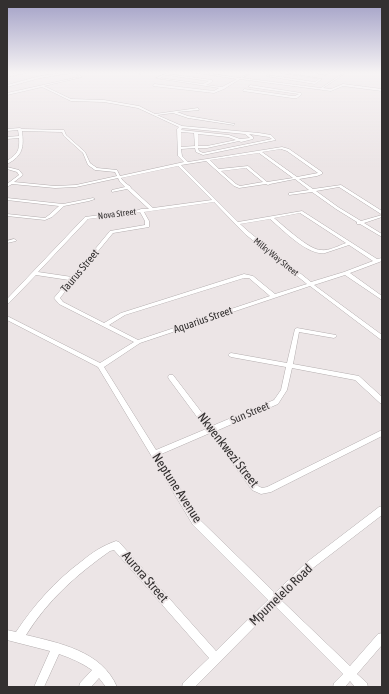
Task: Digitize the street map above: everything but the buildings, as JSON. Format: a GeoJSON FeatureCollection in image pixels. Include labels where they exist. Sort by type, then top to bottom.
{"type":"FeatureCollection","features":[{"type":"Feature","properties":{"kind":"street"},"geometry":{"type":"LineString","coordinates":[[126,104],[139,107],[181,127],[245,132],[267,135],[274,139],[204,154],[199,153],[196,133]]}},
{"type":"Feature","properties":{"kind":"street"},"geometry":{"type":"LineString","coordinates":[[156,114],[198,109],[174,123]]}},
{"type":"Feature","properties":{"kind":"street"},"geometry":{"type":"LineString","coordinates":[[173,112],[185,117],[234,124]]}},
{"type":"Feature","properties":{"kind":"street"},"geometry":{"type":"LineString","coordinates":[[214,120],[220,118]]}},
{"type":"Feature","properties":{"kind":"street"},"geometry":{"type":"LineString","coordinates":[[181,127],[179,131],[181,158],[187,163]]}},
{"type":"Feature","properties":{"kind":"street"},"geometry":{"type":"LineString","coordinates":[[7,130],[62,130],[84,153],[89,164],[97,169],[115,170],[121,181],[152,209]]}},
{"type":"Feature","properties":{"kind":"street"},"geometry":{"type":"LineString","coordinates":[[7,163],[21,152],[20,130]]}},
{"type":"Feature","properties":{"kind":"street"},"geometry":{"type":"LineString","coordinates":[[179,131],[196,133],[213,138],[231,137],[250,145]]}},
{"type":"Feature","properties":{"kind":"street"},"geometry":{"type":"LineString","coordinates":[[180,148],[198,148],[252,138],[245,132]]}},
{"type":"Feature","properties":{"kind":"street"},"geometry":{"type":"LineString","coordinates":[[7,138],[21,137]]}},
{"type":"Feature","properties":{"kind":"street"},"geometry":{"type":"LineString","coordinates":[[213,138],[219,144]]}},
{"type":"Feature","properties":{"kind":"street"},"geometry":{"type":"LineString","coordinates":[[12,183],[66,188],[180,166],[187,163],[260,152],[286,149],[321,173],[268,184],[240,187],[235,185],[207,160]]}},
{"type":"Feature","properties":{"kind":"street"},"geometry":{"type":"LineString","coordinates":[[260,152],[359,223],[382,236]]}},
{"type":"Feature","properties":{"kind":"street","name":"Milky Way Street"},"geometry":{"type":"LineString","coordinates":[[180,166],[252,238],[382,338]]}},
{"type":"Feature","properties":{"kind":"street"},"geometry":{"type":"LineString","coordinates":[[219,170],[246,167],[268,184]]}},
{"type":"Feature","properties":{"kind":"street"},"geometry":{"type":"LineString","coordinates":[[7,168],[16,170],[21,174],[7,186]]}},
{"type":"Feature","properties":{"kind":"street"},"geometry":{"type":"LineString","coordinates":[[290,194],[341,186],[382,212]]}},
{"type":"Feature","properties":{"kind":"street"},"geometry":{"type":"LineString","coordinates":[[113,191],[129,187]]}},
{"type":"Feature","properties":{"kind":"street"},"geometry":{"type":"LineString","coordinates":[[7,199],[63,205],[93,199]]}},
{"type":"Feature","properties":{"kind":"street","name":"Nova Street"},"geometry":{"type":"LineString","coordinates":[[7,302],[87,218],[215,201]]}},
{"type":"Feature","properties":{"kind":"street"},"geometry":{"type":"LineString","coordinates":[[7,215],[45,219],[63,205]]}},
{"type":"Feature","properties":{"kind":"street","name":"Taurus Street"},"geometry":{"type":"LineString","coordinates":[[138,342],[58,300],[58,297],[112,232],[147,226],[147,221],[141,210]]}},
{"type":"Feature","properties":{"kind":"street"},"geometry":{"type":"LineString","coordinates":[[237,223],[302,212],[348,244],[376,261]]}},
{"type":"Feature","properties":{"kind":"street"},"geometry":{"type":"LineString","coordinates":[[359,223],[382,216]]}},
{"type":"Feature","properties":{"kind":"street"},"geometry":{"type":"LineString","coordinates":[[271,217],[290,233],[318,251],[328,250],[348,244]]}},
{"type":"Feature","properties":{"kind":"street"},"geometry":{"type":"LineString","coordinates":[[7,242],[14,240]]}},
{"type":"Feature","properties":{"kind":"street","name":"Aquarius Street"},"geometry":{"type":"LineString","coordinates":[[100,366],[138,342],[346,273],[382,259]]}},
{"type":"Feature","properties":{"kind":"street"},"geometry":{"type":"LineString","coordinates":[[34,273],[74,279]]}},
{"type":"Feature","properties":{"kind":"street"},"geometry":{"type":"LineString","coordinates":[[346,273],[382,298]]}},
{"type":"Feature","properties":{"kind":"street"},"geometry":{"type":"LineString","coordinates":[[106,324],[123,314],[244,276],[251,277],[274,296]]}},
{"type":"Feature","properties":{"kind":"street"},"geometry":{"type":"LineString","coordinates":[[7,318],[100,366]]}},
{"type":"Feature","properties":{"kind":"street","name":"Sun Street"},"geometry":{"type":"LineString","coordinates":[[154,454],[276,402],[283,394],[298,330],[334,336]]}},
{"type":"Feature","properties":{"kind":"street"},"geometry":{"type":"LineString","coordinates":[[231,355],[289,367],[357,378],[382,401]]}},
{"type":"Feature","properties":{"kind":"street","name":"Neptune Avenue"},"geometry":{"type":"LineString","coordinates":[[100,366],[196,522],[276,599],[363,687]]}},
{"type":"Feature","properties":{"kind":"street","name":"Nkwenkwezi Street"},"geometry":{"type":"LineString","coordinates":[[171,377],[255,488],[261,491],[268,490],[382,433]]}},
{"type":"Feature","properties":{"kind":"street","name":"Mpumelelo Road"},"geometry":{"type":"LineString","coordinates":[[187,687],[310,565],[382,510]]}},
{"type":"Feature","properties":{"kind":"street","name":"Aurora Street"},"geometry":{"type":"LineString","coordinates":[[18,638],[35,612],[58,585],[107,548],[116,545],[216,659]]}},
{"type":"Feature","properties":{"kind":"street"},"geometry":{"type":"LineString","coordinates":[[7,634],[86,660],[99,670],[112,687]]}},
{"type":"Feature","properties":{"kind":"street"},"geometry":{"type":"LineString","coordinates":[[338,687],[382,638]]}},
{"type":"Feature","properties":{"kind":"street"},"geometry":{"type":"LineString","coordinates":[[39,687],[56,649]]}},
{"type":"Feature","properties":{"kind":"street"},"geometry":{"type":"LineString","coordinates":[[84,687],[99,670]]}}]}
